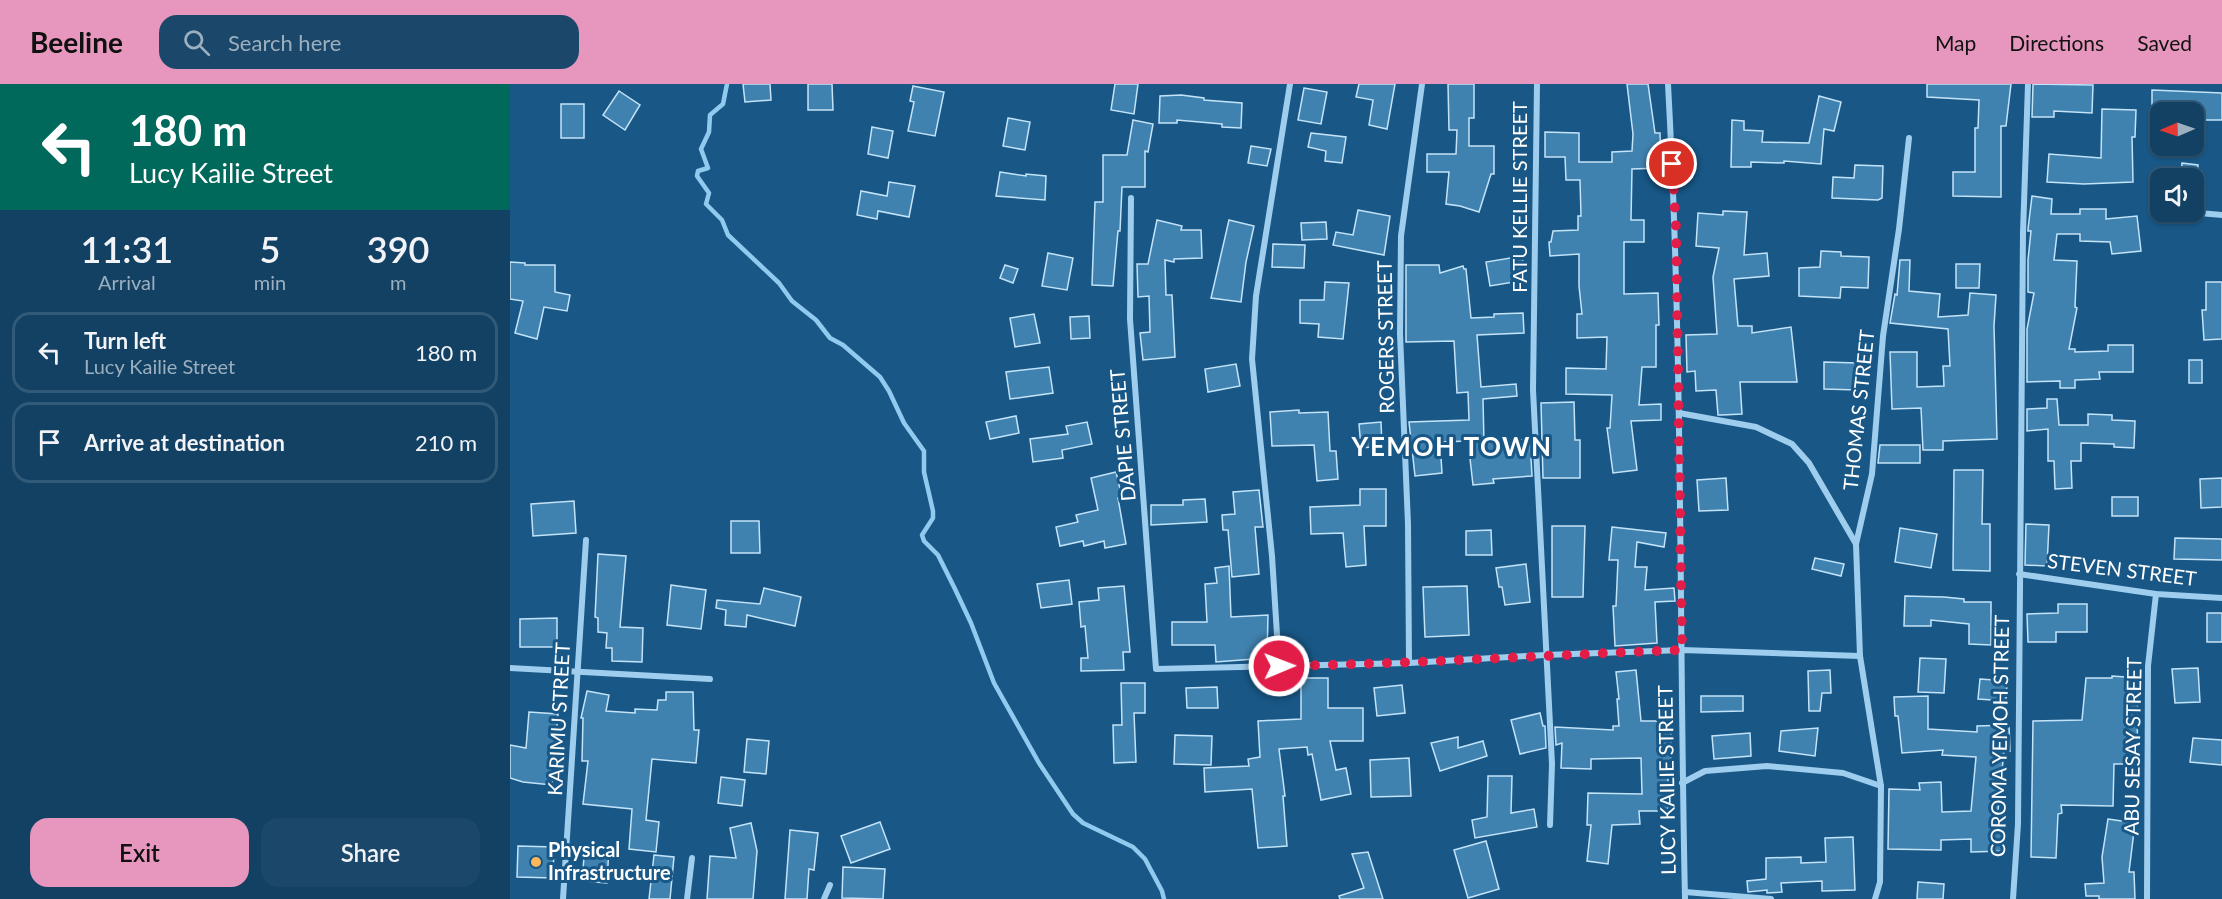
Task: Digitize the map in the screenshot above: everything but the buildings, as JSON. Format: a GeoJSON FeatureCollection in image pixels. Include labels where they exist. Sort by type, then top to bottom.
{"type":"FeatureCollection","features":[{"type":"Feature","properties":{"kind":"street"},"geometry":{"type":"LineString","coordinates":[[1290,84],[1256,296],[1252,358],[1272,556],[1279,666],[1409,663],[1682,650],[1860,656]]}},
{"type":"Feature","properties":{"kind":"street","name":"ROGERS STREET"},"geometry":{"type":"LineString","coordinates":[[1409,663],[1408,524],[1400,334],[1401,236],[1422,84]]}},
{"type":"Feature","properties":{"kind":"street","name":"FATU KELLIE STREET"},"geometry":{"type":"LineString","coordinates":[[1537,84],[1533,390],[1545,655]]}},
{"type":"Feature","properties":{"kind":"street","name":"LUCY KAILIE STREET"},"geometry":{"type":"LineString","coordinates":[[1668,84],[1676,227],[1685,896]]}},
{"type":"Feature","properties":{"kind":"street","name":"COROMA YEMOH STREET"},"geometry":{"type":"LineString","coordinates":[[2013,899],[2018,824],[2023,233],[2028,84]]}},
{"type":"Feature","properties":{"kind":"street","name":"THOMAS STREET"},"geometry":{"type":"LineString","coordinates":[[1875,899],[1880,882],[1881,786],[1860,656],[1856,543],[1872,474],[1883,336],[1899,229],[1909,138]]}},
{"type":"Feature","properties":{"kind":"street","name":"DAPIE STREET"},"geometry":{"type":"LineString","coordinates":[[1131,198],[1130,319],[1156,669],[1279,666]]}},
{"type":"Feature","properties":{"kind":"street"},"geometry":{"type":"LineString","coordinates":[[2204,213],[2222,215]]}},
{"type":"Feature","properties":{"kind":"street"},"geometry":{"type":"LineString","coordinates":[[1678,413],[1756,426],[1792,444],[1809,463],[1856,543]]}},
{"type":"Feature","properties":{"kind":"street","name":"KARIMU STREET"},"geometry":{"type":"LineString","coordinates":[[563,899],[586,540]]}},
{"type":"Feature","properties":{"kind":"street","name":"STEVEN STREET"},"geometry":{"type":"LineString","coordinates":[[2019,574],[2156,594],[2222,598]]}},
{"type":"Feature","properties":{"kind":"street","name":"ABU SESAY STREET"},"geometry":{"type":"LineString","coordinates":[[2147,899],[2148,666],[2156,594]]}},
{"type":"Feature","properties":{"kind":"street"},"geometry":{"type":"LineString","coordinates":[[1545,655],[1552,764],[1550,825]]}},
{"type":"Feature","properties":{"kind":"street"},"geometry":{"type":"LineString","coordinates":[[510,668],[710,679]]}},
{"type":"Feature","properties":{"kind":"street"},"geometry":{"type":"LineString","coordinates":[[1682,783],[1705,771],[1767,766],[1843,773],[1881,786]]}},
{"type":"Feature","properties":{"kind":"street"},"geometry":{"type":"LineString","coordinates":[[687,899],[692,858]]}},
{"type":"Feature","properties":{"kind":"street"},"geometry":{"type":"LineString","coordinates":[[824,899],[830,885]]}},
{"type":"Feature","properties":{"kind":"street"},"geometry":{"type":"LineString","coordinates":[[1685,896],[1771,899]]}},
{"type":"Feature","properties":{"kind":"waterway"},"geometry":{"type":"LineString","coordinates":[[727,84],[723,104],[710,115],[709,132],[701,149],[708,168],[698,171],[697,176],[709,193],[706,204],[722,220],[728,235],[779,283],[792,301],[816,320],[830,338],[843,345],[880,377],[904,423],[924,451],[924,472],[933,511],[933,518],[922,535],[924,541],[938,555],[955,589],[994,683],[1039,763],[1073,814],[1083,823],[1133,847],[1145,859],[1164,899]]}},
{"type":"Feature","properties":{"kind":"place","name":"Physical Infrastructure"},"geometry":{"type":"Point","coordinates":[536,862]}},
{"type":"Feature","properties":{"kind":"district","name":"YEMOH TOWN"},"geometry":{"type":"Point","coordinates":[1452,447]}},
{"type":"Feature","properties":{"kind":"route"},"geometry":{"type":"LineString","coordinates":[[1279,666],[1409,663],[1682,650],[1676,227],[1672,164]]}}]}
